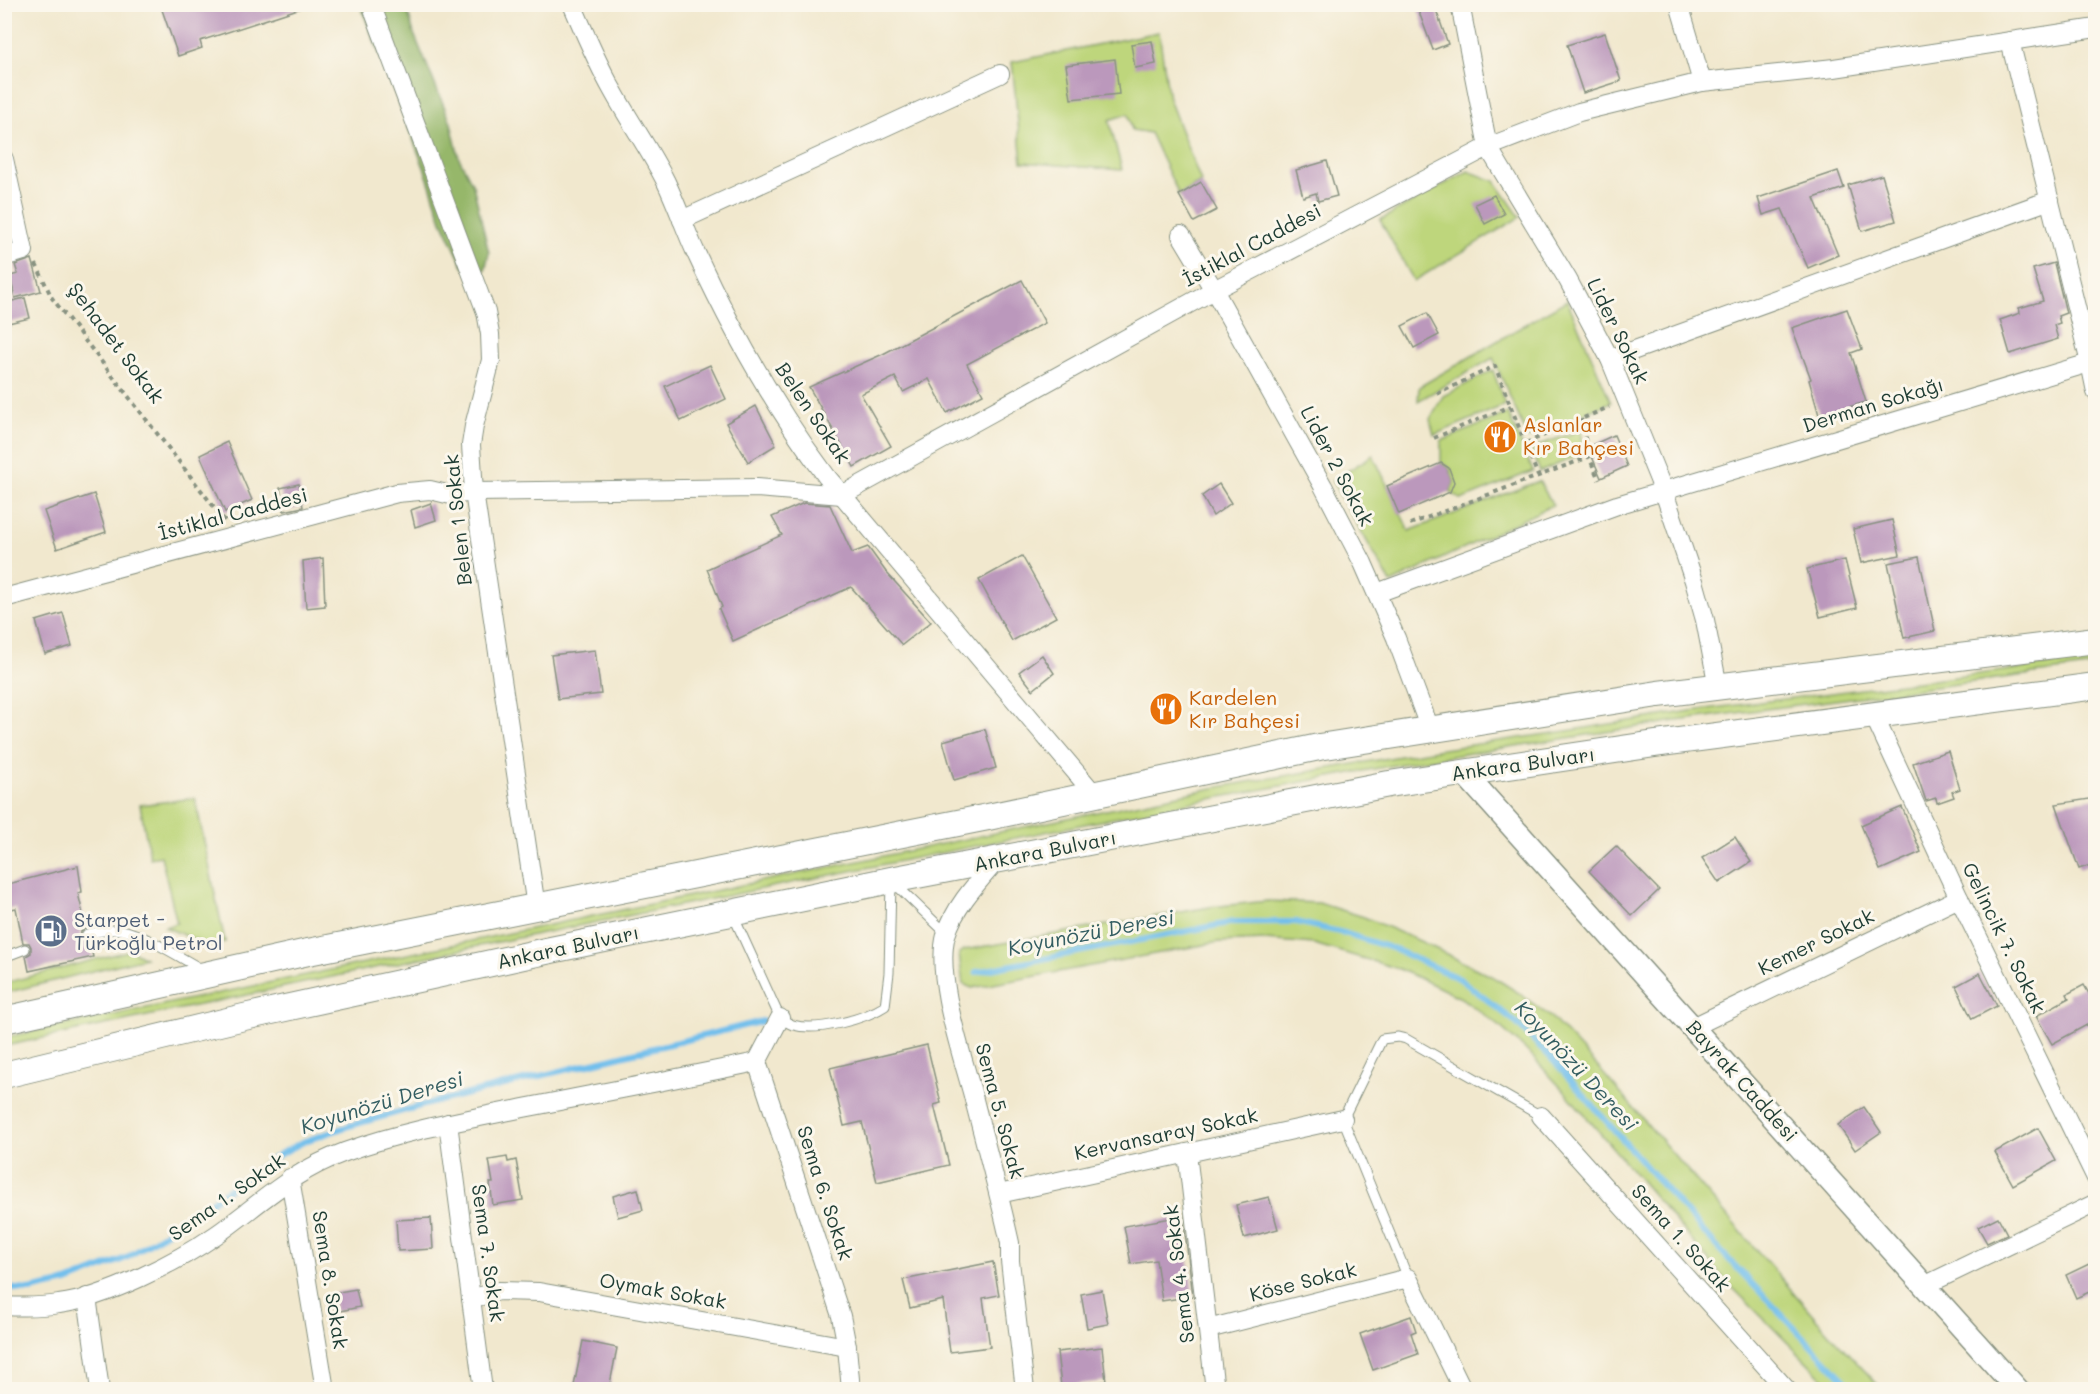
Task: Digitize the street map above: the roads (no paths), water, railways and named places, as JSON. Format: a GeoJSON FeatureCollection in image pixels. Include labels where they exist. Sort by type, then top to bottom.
{"type":"FeatureCollection","features":[{"type":"Feature","properties":{"kind":"main road"},"geometry":{"type":"LineString","coordinates":[[4,1020],[308,952],[1095,795],[1319,747],[1718,687],[2096,640]]}},
{"type":"Feature","properties":{"kind":"main road","name":"Ankara Bulvarı"},"geometry":{"type":"LineString","coordinates":[[4,1075],[244,1017],[546,951],[891,880],[1389,784],[1655,744],[2096,686]]}},
{"type":"Feature","properties":{"kind":"street","name":"Belen 1 Sokak"},"geometry":{"type":"LineString","coordinates":[[371,4],[486,312],[491,360],[471,445],[474,492],[536,907]]}},
{"type":"Feature","properties":{"kind":"street","name":"Belen Sokak"},"geometry":{"type":"LineString","coordinates":[[572,4],[613,91],[651,153],[724,309],[790,427],[842,495],[1095,795]]}},
{"type":"Feature","properties":{"kind":"street","name":"Lider Sokak"},"geometry":{"type":"LineString","coordinates":[[1460,4],[1488,147],[1568,280],[1610,359],[1664,492],[1695,581],[1718,687]]}},
{"type":"Feature","properties":{"kind":"street"},"geometry":{"type":"LineString","coordinates":[[1679,4],[1702,82]]}},
{"type":"Feature","properties":{"kind":"street","name":"İstiklal Caddesi"},"geometry":{"type":"LineString","coordinates":[[4,598],[397,493],[430,490],[451,495],[474,492],[757,488],[842,495],[1214,290],[1488,147],[1580,112],[1702,82],[1834,68],[2096,28]]}},
{"type":"Feature","properties":{"kind":"street"},"geometry":{"type":"LineString","coordinates":[[2010,41],[2093,362],[2096,392]]}},
{"type":"Feature","properties":{"kind":"street"},"geometry":{"type":"LineString","coordinates":[[682,220],[1000,74]]}},
{"type":"Feature","properties":{"kind":"street"},"geometry":{"type":"LineString","coordinates":[[4,159],[24,251],[4,257]]}},
{"type":"Feature","properties":{"kind":"street"},"geometry":{"type":"LineString","coordinates":[[1610,359],[2050,200]]}},
{"type":"Feature","properties":{"kind":"street","name":"Lider 2 Sokak"},"geometry":{"type":"LineString","coordinates":[[1181,235],[1323,486],[1377,593],[1430,729]]}},
{"type":"Feature","properties":{"kind":"street","name":"Derman Sokağı"},"geometry":{"type":"LineString","coordinates":[[1377,593],[1617,505],[2093,362]]}},
{"type":"Feature","properties":{"kind":"street","name":"Gelincik 7. Sokak"},"geometry":{"type":"LineString","coordinates":[[1874,716],[1959,898],[2096,1178]]}},
{"type":"Feature","properties":{"kind":"street","name":"Bayrak Caddesi"},"geometry":{"type":"LineString","coordinates":[[1464,773],[2018,1389]]}},
{"type":"Feature","properties":{"kind":"street","name":"Sema 5. Sokak"},"geometry":{"type":"LineString","coordinates":[[997,860],[969,892],[956,912],[946,934],[943,954],[949,1007],[1010,1243],[1010,1261],[1025,1389]]}},
{"type":"Feature","properties":{"kind":"street","name":"Kemer Sokak"},"geometry":{"type":"LineString","coordinates":[[1693,1027],[1959,898]]}},
{"type":"Feature","properties":{"kind":"street"},"geometry":{"type":"LineString","coordinates":[[757,1062],[780,1018]]}},
{"type":"Feature","properties":{"kind":"street","name":"Sema 1. Sokak"},"geometry":{"type":"LineString","coordinates":[[4,1306],[60,1304],[87,1298],[171,1262],[215,1235],[290,1178],[318,1163],[384,1138],[448,1123],[757,1062]]}},
{"type":"Feature","properties":{"kind":"street","name":"Sema 6. Sokak"},"geometry":{"type":"LineString","coordinates":[[757,1062],[841,1316],[851,1389]]}},
{"type":"Feature","properties":{"kind":"street","name":"Sema 1. Sokak"},"geometry":{"type":"LineString","coordinates":[[1541,1116],[1787,1389]]}},
{"type":"Feature","properties":{"kind":"street","name":"Kervansaray Sokak"},"geometry":{"type":"LineString","coordinates":[[999,1194],[1343,1119]]}},
{"type":"Feature","properties":{"kind":"street","name":"Sema 7. Sokak"},"geometry":{"type":"LineString","coordinates":[[448,1123],[483,1389]]}},
{"type":"Feature","properties":{"kind":"street","name":"Sema 4. Sokak"},"geometry":{"type":"LineString","coordinates":[[1187,1153],[1215,1389]]}},
{"type":"Feature","properties":{"kind":"street","name":"Sema 8. Sokak"},"geometry":{"type":"LineString","coordinates":[[290,1178],[325,1389]]}},
{"type":"Feature","properties":{"kind":"street"},"geometry":{"type":"LineString","coordinates":[[1926,1285],[2096,1203]]}},
{"type":"Feature","properties":{"kind":"street"},"geometry":{"type":"LineString","coordinates":[[1408,1278],[1463,1389]]}},
{"type":"Feature","properties":{"kind":"street","name":"Köse Sokak"},"geometry":{"type":"LineString","coordinates":[[1208,1329],[1408,1278]]}},
{"type":"Feature","properties":{"kind":"street","name":"Oymak Sokak"},"geometry":{"type":"LineString","coordinates":[[471,1299],[499,1291],[539,1293],[847,1347]]}},
{"type":"Feature","properties":{"kind":"street"},"geometry":{"type":"LineString","coordinates":[[87,1298],[100,1389]]}},
{"type":"Feature","properties":{"kind":"lane"},"geometry":{"type":"LineString","coordinates":[[891,880],[946,934]]}},
{"type":"Feature","properties":{"kind":"lane"},"geometry":{"type":"LineString","coordinates":[[732,913],[780,1018],[792,1025],[808,1027],[849,1022],[873,1014],[885,1006],[889,973],[891,880]]}},
{"type":"Feature","properties":{"kind":"lane"},"geometry":{"type":"LineString","coordinates":[[87,934],[103,930],[121,930],[139,936],[210,974]]}},
{"type":"Feature","properties":{"kind":"lane"},"geometry":{"type":"LineString","coordinates":[[4,957],[25,949]]}},
{"type":"Feature","properties":{"kind":"lane"},"geometry":{"type":"LineString","coordinates":[[1408,1278],[1343,1119],[1382,1039],[1398,1037],[1414,1044],[1541,1116]]}},
{"type":"Feature","properties":{"kind":"waterway","name":"Koyunözü Deresi"},"geometry":{"type":"LineString","coordinates":[[976,972],[1234,922],[1296,922],[1344,933],[1394,949],[1460,979],[1513,1020],[1551,1058],[1715,1245],[1854,1390]]}},
{"type":"Feature","properties":{"kind":"waterway","name":"Koyunözü Deresi"},"geometry":{"type":"LineString","coordinates":[[4,1288],[30,1290],[67,1282],[126,1258],[280,1154],[305,1141],[431,1103],[763,1021]]}},
{"type":"Feature","properties":{"kind":"place","name":"Aslanlar Kır Bahçesi"},"geometry":{"type":"Point","coordinates":[1500,437]}},
{"type":"Feature","properties":{"kind":"place","name":"Kardelen Kır Bahçesi"},"geometry":{"type":"Point","coordinates":[1166,709]}},
{"type":"Feature","properties":{"kind":"place","name":"Starpet - Türkoğlu Petrol"},"geometry":{"type":"Point","coordinates":[51,931]}}]}
